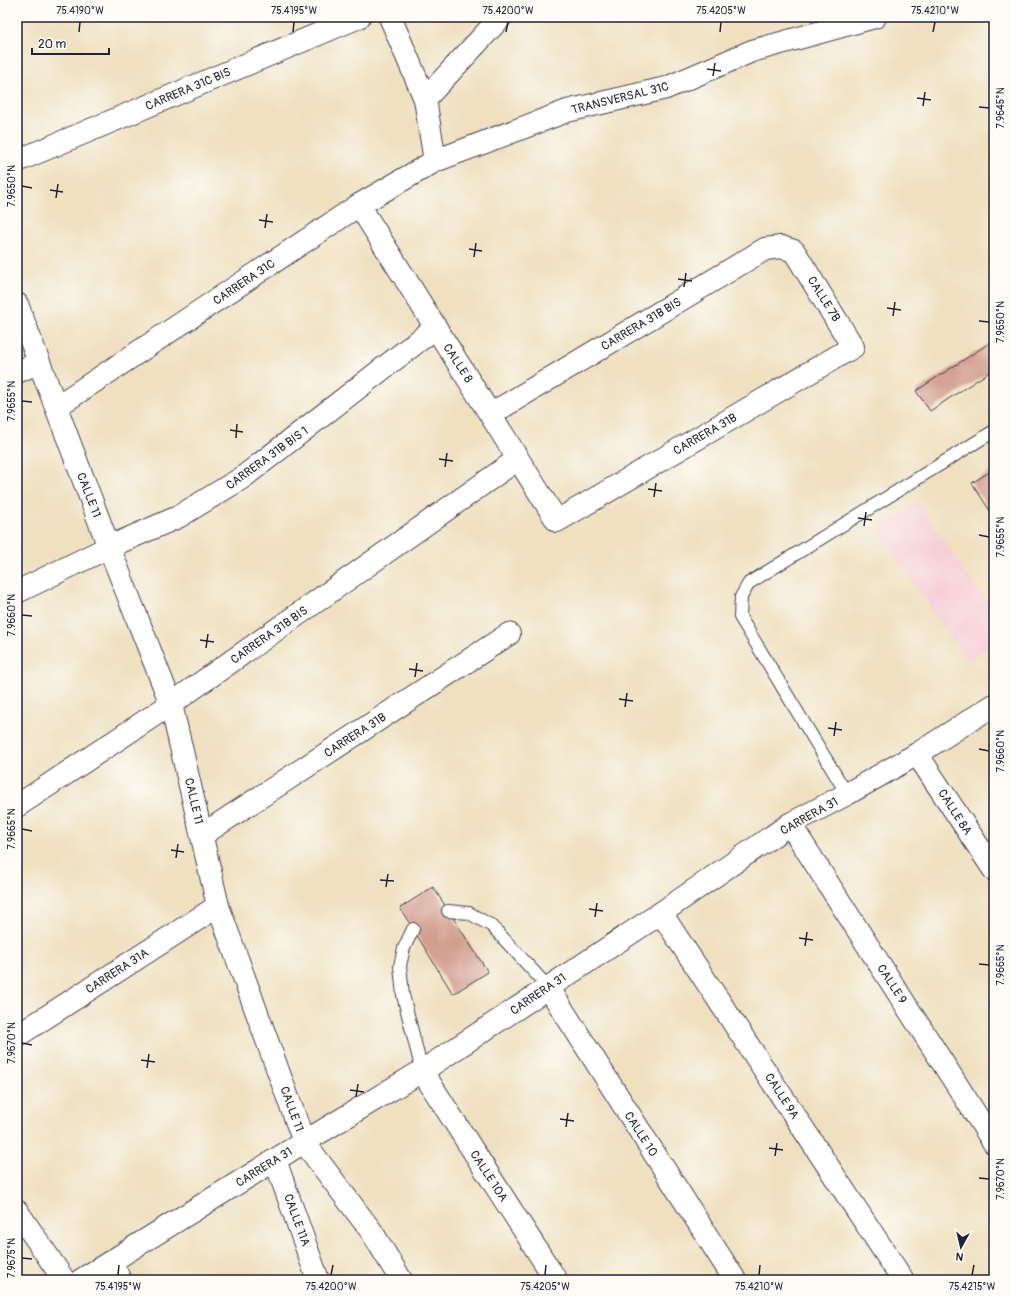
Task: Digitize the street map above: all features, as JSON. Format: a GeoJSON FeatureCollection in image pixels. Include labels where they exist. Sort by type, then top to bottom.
{"type":"FeatureCollection","features":[{"type":"Feature","properties":{"kind":"street","name":"CARRERA 31C BIS"},"geometry":{"type":"LineString","coordinates":[[17,161],[359,17]]}},
{"type":"Feature","properties":{"kind":"street"},"geometry":{"type":"LineString","coordinates":[[390,17],[424,99],[435,161]]}},
{"type":"Feature","properties":{"kind":"street"},"geometry":{"type":"LineString","coordinates":[[424,99],[501,17]]}},
{"type":"Feature","properties":{"kind":"street","name":"TRANSVERSAL 31C"},"geometry":{"type":"LineString","coordinates":[[435,161],[567,111],[666,88],[752,51],[875,17]]}},
{"type":"Feature","properties":{"kind":"street","name":"CARRERA 31C"},"geometry":{"type":"LineString","coordinates":[[56,407],[359,205],[435,161]]}},
{"type":"Feature","properties":{"kind":"street","name":"CALLE 8"},"geometry":{"type":"LineString","coordinates":[[359,205],[557,521]]}},
{"type":"Feature","properties":{"kind":"street","name":"CARRERA 31B BIS"},"geometry":{"type":"LineString","coordinates":[[491,414],[765,249],[781,247],[794,251]]}},
{"type":"Feature","properties":{"kind":"street","name":"CALLE 7B"},"geometry":{"type":"LineString","coordinates":[[794,251],[853,347]]}},
{"type":"Feature","properties":{"kind":"street","name":"CALLE 11"},"geometry":{"type":"LineString","coordinates":[[17,304],[38,363],[171,704],[218,906],[304,1142],[372,1232],[400,1280]]}},
{"type":"Feature","properties":{"kind":"street","name":"CARRERA 31B BIS 1"},"geometry":{"type":"LineString","coordinates":[[17,592],[109,547],[178,517],[242,478],[436,328]]}},
{"type":"Feature","properties":{"kind":"street","name":"CARRERA 31B"},"geometry":{"type":"LineString","coordinates":[[557,521],[853,347]]}},
{"type":"Feature","properties":{"kind":"street"},"geometry":{"type":"LineString","coordinates":[[17,372],[38,363]]}},
{"type":"Feature","properties":{"kind":"street","name":"CARRERA 31B BIS"},"geometry":{"type":"LineString","coordinates":[[17,806],[171,704],[518,459]]}},
{"type":"Feature","properties":{"kind":"street","name":"CARRERA 31B"},"geometry":{"type":"LineString","coordinates":[[202,835],[509,634]]}},
{"type":"Feature","properties":{"kind":"street","name":"CARRERA 31"},"geometry":{"type":"LineString","coordinates":[[81,1280],[115,1271],[276,1160],[422,1071],[661,913],[790,824],[848,794],[917,754],[994,705]]}},
{"type":"Feature","properties":{"kind":"street","name":"CALLE 8A"},"geometry":{"type":"LineString","coordinates":[[917,754],[994,870]]}},
{"type":"Feature","properties":{"kind":"street","name":"CALLE 9"},"geometry":{"type":"LineString","coordinates":[[790,824],[994,1143]]}},
{"type":"Feature","properties":{"kind":"street","name":"CARRERA 31A"},"geometry":{"type":"LineString","coordinates":[[17,1036],[218,906]]}},
{"type":"Feature","properties":{"kind":"street","name":"CALLE 9A"},"geometry":{"type":"LineString","coordinates":[[661,913],[903,1280]]}},
{"type":"Feature","properties":{"kind":"street","name":"CALLE 10"},"geometry":{"type":"LineString","coordinates":[[548,987],[735,1280]]}},
{"type":"Feature","properties":{"kind":"street","name":"CALLE 10A"},"geometry":{"type":"LineString","coordinates":[[422,1071],[556,1280]]}},
{"type":"Feature","properties":{"kind":"street","name":"CALLE 11A"},"geometry":{"type":"LineString","coordinates":[[276,1160],[318,1280]]}},
{"type":"Feature","properties":{"kind":"street"},"geometry":{"type":"LineString","coordinates":[[17,1211],[64,1280]]}},
{"type":"Feature","properties":{"kind":"lane"},"geometry":{"type":"LineString","coordinates":[[848,794],[740,617],[741,597],[749,584],[994,431]]}},
{"type":"Feature","properties":{"kind":"lane"},"geometry":{"type":"LineString","coordinates":[[448,910],[469,913],[492,926],[548,987]]}},
{"type":"Feature","properties":{"kind":"lane"},"geometry":{"type":"LineString","coordinates":[[413,929],[404,948],[400,966],[403,995],[422,1071]]}},
{"type":"Feature","properties":{"kind":"shaded area"},"geometry":{"type":"Polygon","coordinates":[[[917,502],[994,613],[994,643],[968,661],[877,529],[917,502]]]}},
{"type":"Feature","properties":{"kind":"building"},"geometry":{"type":"Polygon","coordinates":[[[994,340],[994,369],[930,411],[916,391],[994,340]]]}},
{"type":"Feature","properties":{"kind":"building"},"geometry":{"type":"Polygon","coordinates":[[[994,469],[994,517],[972,483],[994,469]]]}},
{"type":"Feature","properties":{"kind":"building"},"geometry":{"type":"Polygon","coordinates":[[[433,887],[488,972],[453,994],[400,908],[433,887]]]}}]}
